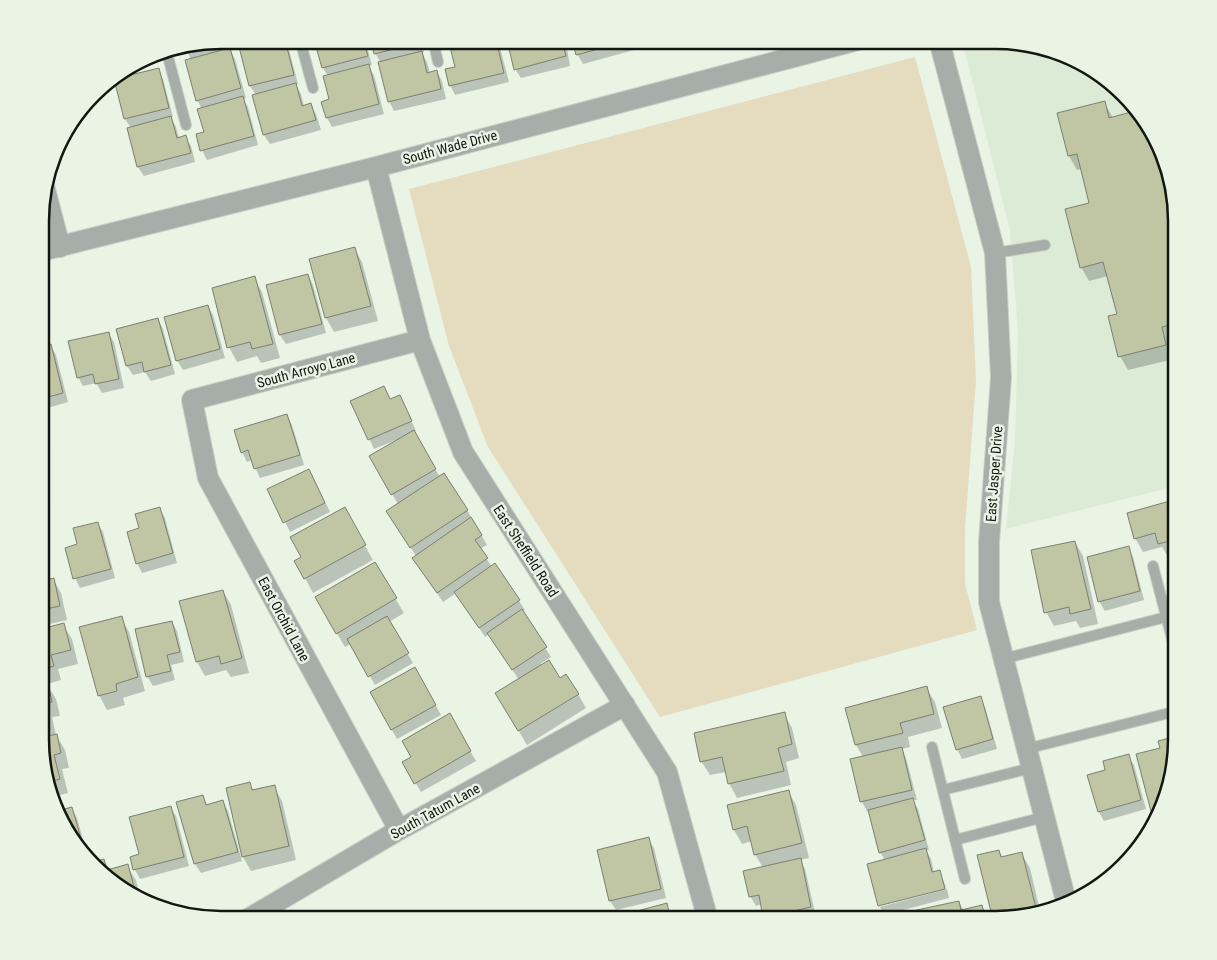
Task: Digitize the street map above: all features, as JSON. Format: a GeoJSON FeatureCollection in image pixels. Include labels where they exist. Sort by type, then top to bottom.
{"type":"FeatureCollection","features":[{"type":"Feature","properties":{"kind":"street","name":"South Wade Drive"},"geometry":{"type":"LineString","coordinates":[[51,249],[376,167],[824,49]]}},
{"type":"Feature","properties":{"kind":"street","name":"East Jasper Drive"},"geometry":{"type":"LineString","coordinates":[[941,49],[995,253],[1001,378],[990,542],[989,602],[1065,897]]}},
{"type":"Feature","properties":{"kind":"street","name":"East Sheffield Road"},"geometry":{"type":"LineString","coordinates":[[376,167],[420,340],[463,452],[667,772],[706,911]]}},
{"type":"Feature","properties":{"kind":"street"},"geometry":{"type":"LineString","coordinates":[[49,232],[51,249]]}},
{"type":"Feature","properties":{"kind":"street","name":"South Arroyo Lane"},"geometry":{"type":"LineString","coordinates":[[192,400],[420,340]]}},
{"type":"Feature","properties":{"kind":"street","name":"East Orchid Lane"},"geometry":{"type":"LineString","coordinates":[[192,400],[208,478],[398,830]]}},
{"type":"Feature","properties":{"kind":"street","name":"South Tatum Lane"},"geometry":{"type":"LineString","coordinates":[[261,911],[398,830],[625,705]]}},
{"type":"Feature","properties":{"kind":"lane"},"geometry":{"type":"LineString","coordinates":[[302,49],[313,88]]}},
{"type":"Feature","properties":{"kind":"lane"},"geometry":{"type":"LineString","coordinates":[[435,49],[438,62]]}},
{"type":"Feature","properties":{"kind":"lane"},"geometry":{"type":"LineString","coordinates":[[168,57],[186,125]]}},
{"type":"Feature","properties":{"kind":"lane"},"geometry":{"type":"LineString","coordinates":[[995,253],[1045,245]]}},
{"type":"Feature","properties":{"kind":"lane"},"geometry":{"type":"LineString","coordinates":[[1154,566],[1168,624]]}},
{"type":"Feature","properties":{"kind":"lane"},"geometry":{"type":"LineString","coordinates":[[1003,659],[1166,617]]}},
{"type":"Feature","properties":{"kind":"lane"},"geometry":{"type":"LineString","coordinates":[[943,790],[1029,758],[1168,714]]}},
{"type":"Feature","properties":{"kind":"lane"},"geometry":{"type":"LineString","coordinates":[[932,746],[964,879]]}},
{"type":"Feature","properties":{"kind":"lane"},"geometry":{"type":"LineString","coordinates":[[955,840],[1044,816]]}},
{"type":"Feature","properties":{"kind":"shaded area"},"geometry":{"type":"Polygon","coordinates":[[[964,49],[1007,49],[1029,52],[1062,62],[1092,78],[1125,108],[1139,125],[1155,155],[1165,188],[1168,221],[1168,488],[1006,529],[1015,440],[1018,331],[1010,231],[964,49]]]}},
{"type":"Feature","properties":{"kind":"shaded area"},"geometry":{"type":"Polygon","coordinates":[[[915,57],[971,267],[976,380],[965,529],[965,583],[977,630],[660,717],[488,447],[449,346],[409,189],[915,57]]]}},
{"type":"Feature","properties":{"kind":"building"},"geometry":{"type":"Polygon","coordinates":[[[230,49],[241,88],[196,101],[185,60],[230,49]]]}},
{"type":"Feature","properties":{"kind":"building"},"geometry":{"type":"Polygon","coordinates":[[[240,49],[287,49],[294,75],[249,86],[240,49]]]}},
{"type":"Feature","properties":{"kind":"building"},"geometry":{"type":"Polygon","coordinates":[[[317,49],[366,49],[368,56],[322,68],[317,49]]]}},
{"type":"Feature","properties":{"kind":"building"},"geometry":{"type":"Polygon","coordinates":[[[373,49],[394,49],[374,54],[373,49]]]}},
{"type":"Feature","properties":{"kind":"building"},"geometry":{"type":"Polygon","coordinates":[[[450,49],[498,49],[504,73],[449,86],[445,69],[455,67],[450,49]]]}},
{"type":"Feature","properties":{"kind":"building"},"geometry":{"type":"Polygon","coordinates":[[[509,49],[564,49],[566,56],[514,70],[509,49]]]}},
{"type":"Feature","properties":{"kind":"building"},"geometry":{"type":"Polygon","coordinates":[[[574,49],[599,49],[576,55],[574,49]]]}},
{"type":"Feature","properties":{"kind":"building"},"geometry":{"type":"Polygon","coordinates":[[[422,51],[427,73],[437,70],[441,89],[388,102],[378,62],[422,51]]]}},
{"type":"Feature","properties":{"kind":"building"},"geometry":{"type":"Polygon","coordinates":[[[369,64],[379,104],[326,118],[321,102],[329,99],[323,76],[369,64]]]}},
{"type":"Feature","properties":{"kind":"building"},"geometry":{"type":"Polygon","coordinates":[[[159,68],[169,108],[124,119],[116,86],[130,75],[159,68]]]}},
{"type":"Feature","properties":{"kind":"building"},"geometry":{"type":"Polygon","coordinates":[[[296,83],[302,106],[311,103],[316,120],[263,135],[252,95],[296,83]]]}},
{"type":"Feature","properties":{"kind":"building"},"geometry":{"type":"Polygon","coordinates":[[[243,96],[254,136],[200,151],[196,134],[204,132],[197,109],[243,96]]]}},
{"type":"Feature","properties":{"kind":"building"},"geometry":{"type":"Polygon","coordinates":[[[1105,101],[1109,118],[1129,113],[1139,125],[1155,155],[1167,199],[1168,325],[1162,327],[1166,345],[1118,357],[1108,316],[1117,314],[1103,262],[1080,268],[1065,209],[1089,203],[1077,154],[1068,156],[1057,113],[1105,101]]]}},
{"type":"Feature","properties":{"kind":"building"},"geometry":{"type":"Polygon","coordinates":[[[171,116],[177,138],[186,135],[191,153],[137,167],[127,128],[171,116]]]}},
{"type":"Feature","properties":{"kind":"building"},"geometry":{"type":"Polygon","coordinates":[[[355,247],[371,306],[325,318],[309,259],[355,247]]]}},
{"type":"Feature","properties":{"kind":"building"},"geometry":{"type":"Polygon","coordinates":[[[308,274],[322,324],[279,335],[266,285],[308,274]]]}},
{"type":"Feature","properties":{"kind":"building"},"geometry":{"type":"Polygon","coordinates":[[[255,276],[273,344],[252,349],[250,342],[227,348],[212,288],[255,276]]]}},
{"type":"Feature","properties":{"kind":"building"},"geometry":{"type":"Polygon","coordinates":[[[208,305],[220,349],[176,361],[164,317],[208,305]]]}},
{"type":"Feature","properties":{"kind":"building"},"geometry":{"type":"Polygon","coordinates":[[[158,318],[171,365],[144,372],[142,362],[126,366],[116,329],[158,318]]]}},
{"type":"Feature","properties":{"kind":"building"},"geometry":{"type":"Polygon","coordinates":[[[109,332],[119,379],[95,384],[93,374],[77,378],[68,341],[109,332]]]}},
{"type":"Feature","properties":{"kind":"building"},"geometry":{"type":"Polygon","coordinates":[[[51,344],[63,393],[49,397],[49,345],[51,344]]]}},
{"type":"Feature","properties":{"kind":"building"},"geometry":{"type":"Polygon","coordinates":[[[384,386],[390,399],[400,395],[412,421],[368,440],[350,401],[384,386]]]}},
{"type":"Feature","properties":{"kind":"building"},"geometry":{"type":"Polygon","coordinates":[[[287,414],[300,455],[254,469],[248,450],[241,453],[234,430],[287,414]]]}},
{"type":"Feature","properties":{"kind":"building"},"geometry":{"type":"Polygon","coordinates":[[[414,430],[436,469],[391,495],[369,456],[414,430]]]}},
{"type":"Feature","properties":{"kind":"building"},"geometry":{"type":"Polygon","coordinates":[[[309,469],[325,503],[283,523],[267,489],[309,469]]]}},
{"type":"Feature","properties":{"kind":"building"},"geometry":{"type":"Polygon","coordinates":[[[444,473],[468,510],[410,548],[386,511],[444,473]]]}},
{"type":"Feature","properties":{"kind":"building"},"geometry":{"type":"Polygon","coordinates":[[[1168,502],[1168,541],[1158,544],[1155,533],[1134,539],[1127,513],[1168,502]]]}},
{"type":"Feature","properties":{"kind":"building"},"geometry":{"type":"Polygon","coordinates":[[[160,507],[173,553],[136,564],[127,532],[139,528],[135,514],[160,507]]]}},
{"type":"Feature","properties":{"kind":"building"},"geometry":{"type":"Polygon","coordinates":[[[345,507],[366,545],[304,579],[294,561],[301,557],[290,537],[345,507]]]}},
{"type":"Feature","properties":{"kind":"building"},"geometry":{"type":"Polygon","coordinates":[[[471,517],[482,535],[475,540],[488,558],[437,593],[412,558],[471,517]]]}},
{"type":"Feature","properties":{"kind":"building"},"geometry":{"type":"Polygon","coordinates":[[[98,522],[111,569],[73,579],[65,548],[77,544],[73,528],[98,522]]]}},
{"type":"Feature","properties":{"kind":"building"},"geometry":{"type":"Polygon","coordinates":[[[1075,541],[1091,609],[1070,614],[1069,607],[1044,613],[1031,550],[1075,541]]]}},
{"type":"Feature","properties":{"kind":"building"},"geometry":{"type":"Polygon","coordinates":[[[1129,546],[1140,591],[1098,602],[1087,557],[1129,546]]]}},
{"type":"Feature","properties":{"kind":"building"},"geometry":{"type":"Polygon","coordinates":[[[375,562],[397,598],[336,634],[315,597],[375,562]]]}},
{"type":"Feature","properties":{"kind":"building"},"geometry":{"type":"Polygon","coordinates":[[[495,563],[520,600],[479,628],[454,592],[495,563]]]}},
{"type":"Feature","properties":{"kind":"building"},"geometry":{"type":"Polygon","coordinates":[[[54,578],[60,606],[49,608],[49,579],[54,578]]]}},
{"type":"Feature","properties":{"kind":"building"},"geometry":{"type":"Polygon","coordinates":[[[223,590],[242,658],[221,664],[219,656],[196,662],[179,601],[223,590]]]}},
{"type":"Feature","properties":{"kind":"building"},"geometry":{"type":"Polygon","coordinates":[[[522,609],[547,647],[512,670],[487,633],[522,609]]]}},
{"type":"Feature","properties":{"kind":"building"},"geometry":{"type":"Polygon","coordinates":[[[122,616],[138,677],[116,684],[117,691],[98,696],[79,627],[122,616]]]}},
{"type":"Feature","properties":{"kind":"building"},"geometry":{"type":"Polygon","coordinates":[[[387,616],[409,653],[368,677],[347,639],[387,616]]]}},
{"type":"Feature","properties":{"kind":"building"},"geometry":{"type":"Polygon","coordinates":[[[172,621],[180,652],[167,655],[171,671],[146,677],[135,629],[172,621]]]}},
{"type":"Feature","properties":{"kind":"building"},"geometry":{"type":"Polygon","coordinates":[[[64,623],[71,650],[51,655],[54,666],[49,668],[49,627],[64,623]]]}},
{"type":"Feature","properties":{"kind":"building"},"geometry":{"type":"Polygon","coordinates":[[[549,660],[560,678],[566,674],[579,694],[518,731],[495,693],[549,660]]]}},
{"type":"Feature","properties":{"kind":"building"},"geometry":{"type":"Polygon","coordinates":[[[415,667],[436,705],[391,730],[370,692],[415,667]]]}},
{"type":"Feature","properties":{"kind":"building"},"geometry":{"type":"Polygon","coordinates":[[[927,686],[934,714],[900,723],[903,733],[855,745],[845,708],[927,686]]]}},
{"type":"Feature","properties":{"kind":"building"},"geometry":{"type":"Polygon","coordinates":[[[49,688],[52,702],[49,702],[49,688]]]}},
{"type":"Feature","properties":{"kind":"building"},"geometry":{"type":"Polygon","coordinates":[[[981,696],[993,739],[956,750],[943,707],[981,696]]]}},
{"type":"Feature","properties":{"kind":"building"},"geometry":{"type":"Polygon","coordinates":[[[785,712],[792,744],[778,748],[784,771],[728,784],[722,757],[700,762],[694,733],[785,712]]]}},
{"type":"Feature","properties":{"kind":"building"},"geometry":{"type":"Polygon","coordinates":[[[450,713],[471,751],[414,784],[402,762],[411,757],[402,741],[450,713]]]}},
{"type":"Feature","properties":{"kind":"building"},"geometry":{"type":"Polygon","coordinates":[[[57,734],[61,753],[54,755],[60,779],[54,781],[49,750],[49,736],[57,734]]]}},
{"type":"Feature","properties":{"kind":"building"},"geometry":{"type":"Polygon","coordinates":[[[1168,738],[1168,750],[1165,772],[1151,812],[1136,754],[1160,748],[1158,741],[1168,738]]]}},
{"type":"Feature","properties":{"kind":"building"},"geometry":{"type":"Polygon","coordinates":[[[902,747],[912,790],[860,802],[850,759],[902,747]]]}},
{"type":"Feature","properties":{"kind":"building"},"geometry":{"type":"Polygon","coordinates":[[[1129,754],[1141,800],[1098,812],[1087,775],[1105,770],[1103,761],[1129,754]]]}},
{"type":"Feature","properties":{"kind":"building"},"geometry":{"type":"Polygon","coordinates":[[[250,782],[252,790],[275,785],[289,846],[242,857],[226,788],[250,782]]]}},
{"type":"Feature","properties":{"kind":"building"},"geometry":{"type":"Polygon","coordinates":[[[789,790],[802,843],[754,855],[747,826],[733,830],[727,805],[789,790]]]}},
{"type":"Feature","properties":{"kind":"building"},"geometry":{"type":"Polygon","coordinates":[[[203,795],[206,805],[223,800],[238,852],[194,864],[176,802],[203,795]]]}},
{"type":"Feature","properties":{"kind":"building"},"geometry":{"type":"Polygon","coordinates":[[[913,798],[925,840],[879,853],[868,810],[913,798]]]}},
{"type":"Feature","properties":{"kind":"building"},"geometry":{"type":"Polygon","coordinates":[[[171,806],[184,857],[133,870],[130,857],[139,854],[129,817],[171,806]]]}},
{"type":"Feature","properties":{"kind":"building"},"geometry":{"type":"Polygon","coordinates":[[[72,807],[82,840],[67,815],[64,809],[72,807]]]}},
{"type":"Feature","properties":{"kind":"building"},"geometry":{"type":"Polygon","coordinates":[[[649,837],[661,889],[609,901],[597,850],[649,837]]]}},
{"type":"Feature","properties":{"kind":"building"},"geometry":{"type":"Polygon","coordinates":[[[926,848],[932,872],[940,870],[945,889],[878,906],[867,864],[926,848]]]}},
{"type":"Feature","properties":{"kind":"building"},"geometry":{"type":"Polygon","coordinates":[[[999,850],[1001,857],[1022,852],[1036,906],[1007,911],[991,911],[977,855],[999,850]]]}},
{"type":"Feature","properties":{"kind":"building"},"geometry":{"type":"Polygon","coordinates":[[[801,858],[811,907],[794,911],[762,911],[759,895],[749,897],[743,871],[801,858]]]}},
{"type":"Feature","properties":{"kind":"building"},"geometry":{"type":"Polygon","coordinates":[[[104,859],[106,866],[99,861],[104,859]]]}},
{"type":"Feature","properties":{"kind":"building"},"geometry":{"type":"Polygon","coordinates":[[[128,864],[134,887],[109,869],[128,864]]]}},
{"type":"Feature","properties":{"kind":"building"},"geometry":{"type":"Polygon","coordinates":[[[959,901],[961,910],[982,905],[984,911],[912,911],[959,901]]]}},
{"type":"Feature","properties":{"kind":"building"},"geometry":{"type":"Polygon","coordinates":[[[667,903],[669,911],[637,911],[667,903]]]}}]}
